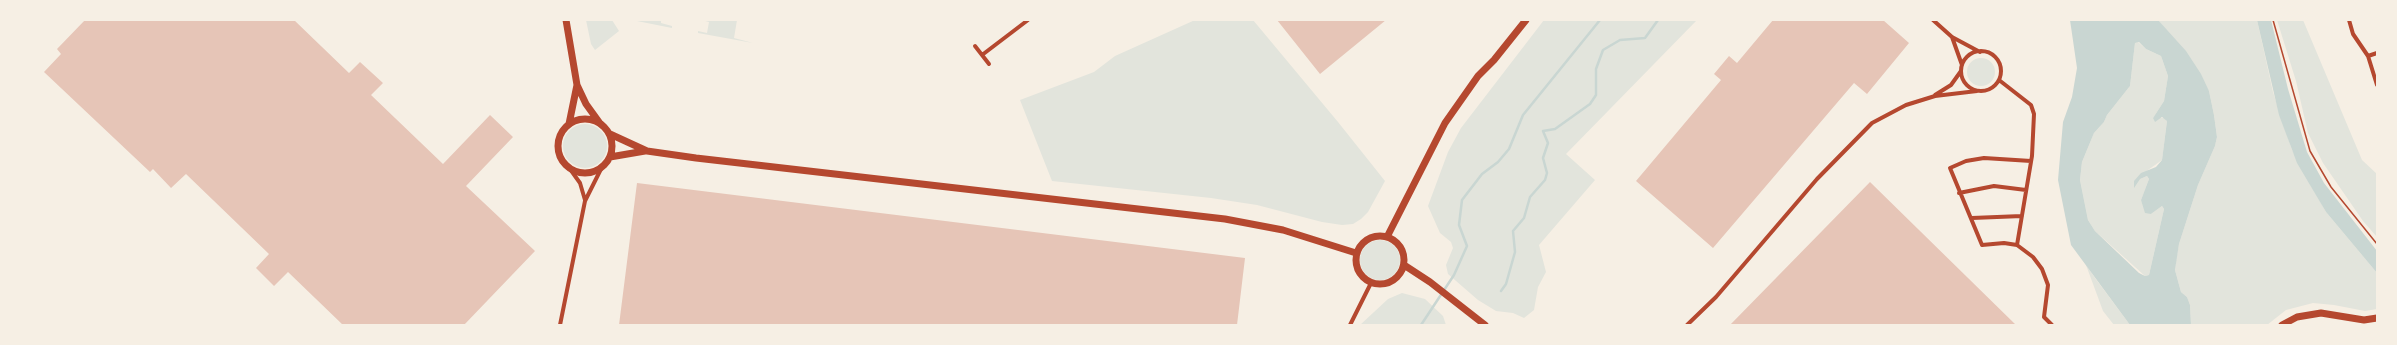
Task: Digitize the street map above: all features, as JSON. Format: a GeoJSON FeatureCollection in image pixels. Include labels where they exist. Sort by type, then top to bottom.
{"type":"FeatureCollection","features":[{"type":"Feature","properties":{"kind":"street"},"geometry":{"type":"LineString","coordinates":[[566,20],[577,85],[586,104],[610,134],[647,151]]}},
{"type":"Feature","properties":{"kind":"street"},"geometry":{"type":"LineString","coordinates":[[982,54],[1028,20]]}},
{"type":"Feature","properties":{"kind":"street"},"geometry":{"type":"LineString","coordinates":[[1387,237],[1445,123],[1478,76],[1494,60],[1526,20]]}},
{"type":"Feature","properties":{"kind":"street"},"geometry":{"type":"LineString","coordinates":[[1687,325],[1726,286],[1817,179],[1872,123],[1906,105],[1935,96],[1990,89],[1999,80],[2001,74],[1998,60],[1990,54],[1980,52],[1952,37],[1933,20]]}},
{"type":"Feature","properties":{"kind":"street"},"geometry":{"type":"LineString","coordinates":[[2349,20],[2353,34],[2368,56],[2377,85]]}},
{"type":"Feature","properties":{"kind":"street"},"geometry":{"type":"LineString","coordinates":[[1935,96],[1951,85],[1961,71],[1962,65],[1952,37]]}},
{"type":"Feature","properties":{"kind":"street"},"geometry":{"type":"LineString","coordinates":[[975,46],[989,64]]}},
{"type":"Feature","properties":{"kind":"street"},"geometry":{"type":"LineString","coordinates":[[1962,65],[1971,54],[1980,52]]}},
{"type":"Feature","properties":{"kind":"street"},"geometry":{"type":"LineString","coordinates":[[2368,56],[2377,53]]}},
{"type":"Feature","properties":{"kind":"street"},"geometry":{"type":"LineString","coordinates":[[1961,71],[1964,81],[1977,91]]}},
{"type":"Feature","properties":{"kind":"street"},"geometry":{"type":"LineString","coordinates":[[1999,80],[2031,105],[2034,114],[2031,161],[2017,244]]}},
{"type":"Feature","properties":{"kind":"street"},"geometry":{"type":"LineString","coordinates":[[569,124],[577,85]]}},
{"type":"Feature","properties":{"kind":"street"},"geometry":{"type":"LineString","coordinates":[[585,200],[580,183],[560,157],[558,142],[562,132],[569,124],[581,119],[599,122]]}},
{"type":"Feature","properties":{"kind":"street"},"geometry":{"type":"LineString","coordinates":[[560,325],[585,200],[602,167],[610,157],[613,145],[610,134]]}},
{"type":"Feature","properties":{"kind":"street"},"geometry":{"type":"LineString","coordinates":[[610,157],[647,151],[736,163],[1225,219],[1283,230],[1356,253]]}},
{"type":"Feature","properties":{"kind":"street"},"geometry":{"type":"LineString","coordinates":[[2031,161],[1984,158],[1954,165],[1950,168],[1982,245],[2004,243],[2017,244],[2033,257],[2042,269],[2048,285],[2044,318],[2052,325]]}},
{"type":"Feature","properties":{"kind":"street"},"geometry":{"type":"LineString","coordinates":[[570,169],[584,173],[592,173],[602,167]]}},
{"type":"Feature","properties":{"kind":"street"},"geometry":{"type":"LineString","coordinates":[[1960,193],[1994,186],[2026,190]]}},
{"type":"Feature","properties":{"kind":"street"},"geometry":{"type":"LineString","coordinates":[[1972,218],[2022,216]]}},
{"type":"Feature","properties":{"kind":"street"},"geometry":{"type":"LineString","coordinates":[[1370,237],[1387,237],[1398,243],[1402,250],[1404,265],[1401,273],[1388,283],[1371,283],[1360,274],[1357,267],[1356,253],[1364,241],[1370,237]]}},
{"type":"Feature","properties":{"kind":"street"},"geometry":{"type":"LineString","coordinates":[[1404,265],[1430,282],[1485,325]]}},
{"type":"Feature","properties":{"kind":"street"},"geometry":{"type":"LineString","coordinates":[[1350,325],[1371,283]]}},
{"type":"Feature","properties":{"kind":"street"},"geometry":{"type":"LineString","coordinates":[[2282,325],[2296,317],[2317,313],[2364,320],[2377,318]]}},
{"type":"Feature","properties":{"kind":"path"},"geometry":{"type":"LineString","coordinates":[[2273,20],[2310,151],[2331,187],[2377,244]]}},
{"type":"Feature","properties":{"kind":"shaded area"},"geometry":{"type":"Polygon","coordinates":[[[586,20],[612,20],[619,31],[595,50],[591,44],[586,20]]]}},
{"type":"Feature","properties":{"kind":"shaded area"},"geometry":{"type":"Polygon","coordinates":[[[632,20],[661,20],[661,23],[672,26],[672,28],[632,20]]]}},
{"type":"Feature","properties":{"kind":"shaded area"},"geometry":{"type":"Polygon","coordinates":[[[702,20],[737,20],[734,38],[753,43],[698,33],[698,31],[707,33],[709,22],[702,20]]]}},
{"type":"Feature","properties":{"kind":"shaded area"},"geometry":{"type":"Polygon","coordinates":[[[1195,20],[1253,20],[1385,181],[1368,212],[1361,219],[1353,224],[1342,225],[1322,222],[1257,205],[1211,198],[1052,181],[1020,100],[1094,72],[1115,56],[1195,20]]]}},
{"type":"Feature","properties":{"kind":"shaded area"},"geometry":{"type":"Polygon","coordinates":[[[1544,20],[1697,20],[1566,154],[1595,180],[1539,245],[1546,272],[1538,287],[1534,310],[1524,318],[1513,313],[1496,311],[1478,300],[1448,274],[1446,265],[1453,248],[1451,242],[1440,233],[1428,206],[1448,152],[1461,128],[1544,20]]]}},
{"type":"Feature","properties":{"kind":"shaded area"},"geometry":{"type":"Polygon","coordinates":[[[2070,20],[2158,20],[2186,51],[2201,74],[2209,91],[2217,137],[2215,146],[2198,185],[2179,244],[2175,270],[2181,292],[2187,297],[2190,305],[2191,325],[2130,325],[2071,245],[2058,180],[2063,122],[2072,97],[2077,68],[2070,20]],[[2139,42],[2135,43],[2130,86],[2107,115],[2104,122],[2094,133],[2082,162],[2080,180],[2088,220],[2095,231],[2139,273],[2145,276],[2149,275],[2164,209],[2162,206],[2151,214],[2145,213],[2141,200],[2149,179],[2147,176],[2140,179],[2134,188],[2134,181],[2141,173],[2156,167],[2162,160],[2167,121],[2162,117],[2155,122],[2153,118],[2164,101],[2168,76],[2161,56],[2146,49],[2139,42]]]}},
{"type":"Feature","properties":{"kind":"shaded area"},"geometry":{"type":"Polygon","coordinates":[[[2158,20],[2257,20],[2273,92],[2292,150],[2326,212],[2377,273],[2377,309],[2365,311],[2334,305],[2313,303],[2286,310],[2267,325],[2191,325],[2190,305],[2187,297],[2181,292],[2175,270],[2176,260],[2179,244],[2198,185],[2215,146],[2217,137],[2209,91],[2158,20]]]}},
{"type":"Feature","properties":{"kind":"shaded area"},"geometry":{"type":"Polygon","coordinates":[[[2257,20],[2271,20],[2288,89],[2307,152],[2324,183],[2377,251],[2377,273],[2326,212],[2297,163],[2279,115],[2257,20]]]}},
{"type":"Feature","properties":{"kind":"shaded area"},"geometry":{"type":"Polygon","coordinates":[[[2277,20],[2303,20],[2362,160],[2377,174],[2377,237],[2363,221],[2323,163],[2308,133],[2296,81],[2277,20]]]}},
{"type":"Feature","properties":{"kind":"shaded area"},"geometry":{"type":"Polygon","coordinates":[[[2138,42],[2146,49],[2161,56],[2168,76],[2164,101],[2153,118],[2166,118],[2167,121],[2162,160],[2148,170],[2140,179],[2147,176],[2149,179],[2141,200],[2151,214],[2162,206],[2164,209],[2149,275],[2145,276],[2095,231],[2088,220],[2080,180],[2082,162],[2094,133],[2104,122],[2107,115],[2130,86],[2135,43],[2138,42]]]}},
{"type":"Feature","properties":{"kind":"shaded area"},"geometry":{"type":"Polygon","coordinates":[[[1981,58],[1991,62],[1995,72],[1991,82],[1981,86],[1971,82],[1967,72],[1971,62],[1981,58]]]}},
{"type":"Feature","properties":{"kind":"shaded area"},"geometry":{"type":"Polygon","coordinates":[[[581,124],[589,124],[601,130],[607,142],[607,150],[601,162],[589,168],[581,168],[569,162],[563,150],[563,142],[569,130],[581,124]]]}},
{"type":"Feature","properties":{"kind":"shaded area"},"geometry":{"type":"Polygon","coordinates":[[[1380,240],[1388,242],[1394,246],[1398,252],[1400,260],[1398,268],[1394,274],[1388,278],[1380,280],[1372,278],[1366,274],[1362,268],[1360,260],[1362,252],[1366,246],[1372,242],[1380,240]]]}},
{"type":"Feature","properties":{"kind":"shaded area"},"geometry":{"type":"Polygon","coordinates":[[[2086,265],[2130,325],[2114,325],[2103,311],[2086,265]]]}},
{"type":"Feature","properties":{"kind":"shaded area"},"geometry":{"type":"Polygon","coordinates":[[[1402,293],[1425,299],[1443,316],[1446,325],[1360,325],[1388,299],[1402,293]]]}},
{"type":"Feature","properties":{"kind":"building"},"geometry":{"type":"Polygon","coordinates":[[[85,20],[294,20],[349,73],[360,62],[383,83],[371,95],[443,164],[490,115],[513,137],[466,186],[535,251],[464,325],[343,325],[288,272],[274,286],[256,268],[269,254],[186,174],[171,188],[153,169],[150,172],[44,72],[61,54],[57,49],[85,20]]]}},
{"type":"Feature","properties":{"kind":"building"},"geometry":{"type":"Polygon","coordinates":[[[1277,20],[1386,20],[1320,74],[1277,20]]]}},
{"type":"Feature","properties":{"kind":"building"},"geometry":{"type":"Polygon","coordinates":[[[1773,20],[1883,20],[1909,43],[1867,94],[1854,83],[1713,248],[1636,181],[1721,80],[1714,74],[1729,56],[1737,63],[1773,20]]]}},
{"type":"Feature","properties":{"kind":"building"},"geometry":{"type":"Polygon","coordinates":[[[1870,182],[2016,325],[1730,325],[1870,182]]]}},
{"type":"Feature","properties":{"kind":"building"},"geometry":{"type":"Polygon","coordinates":[[[637,183],[1245,258],[1237,325],[619,325],[637,183]]]}},
{"type":"Feature","properties":{"kind":"waterway"},"geometry":{"type":"LineString","coordinates":[[1421,325],[1454,275],[1467,246],[1459,225],[1462,200],[1482,174],[1498,162],[1509,149],[1523,115],[1600,20]]}},
{"type":"Feature","properties":{"kind":"waterway"},"geometry":{"type":"LineString","coordinates":[[1501,291],[1506,284],[1515,252],[1513,231],[1524,218],[1530,197],[1545,180],[1547,173],[1543,158],[1548,143],[1543,131],[1555,129],[1590,104],[1596,95],[1596,69],[1603,50],[1620,40],[1645,38],[1658,20]]}}]}
